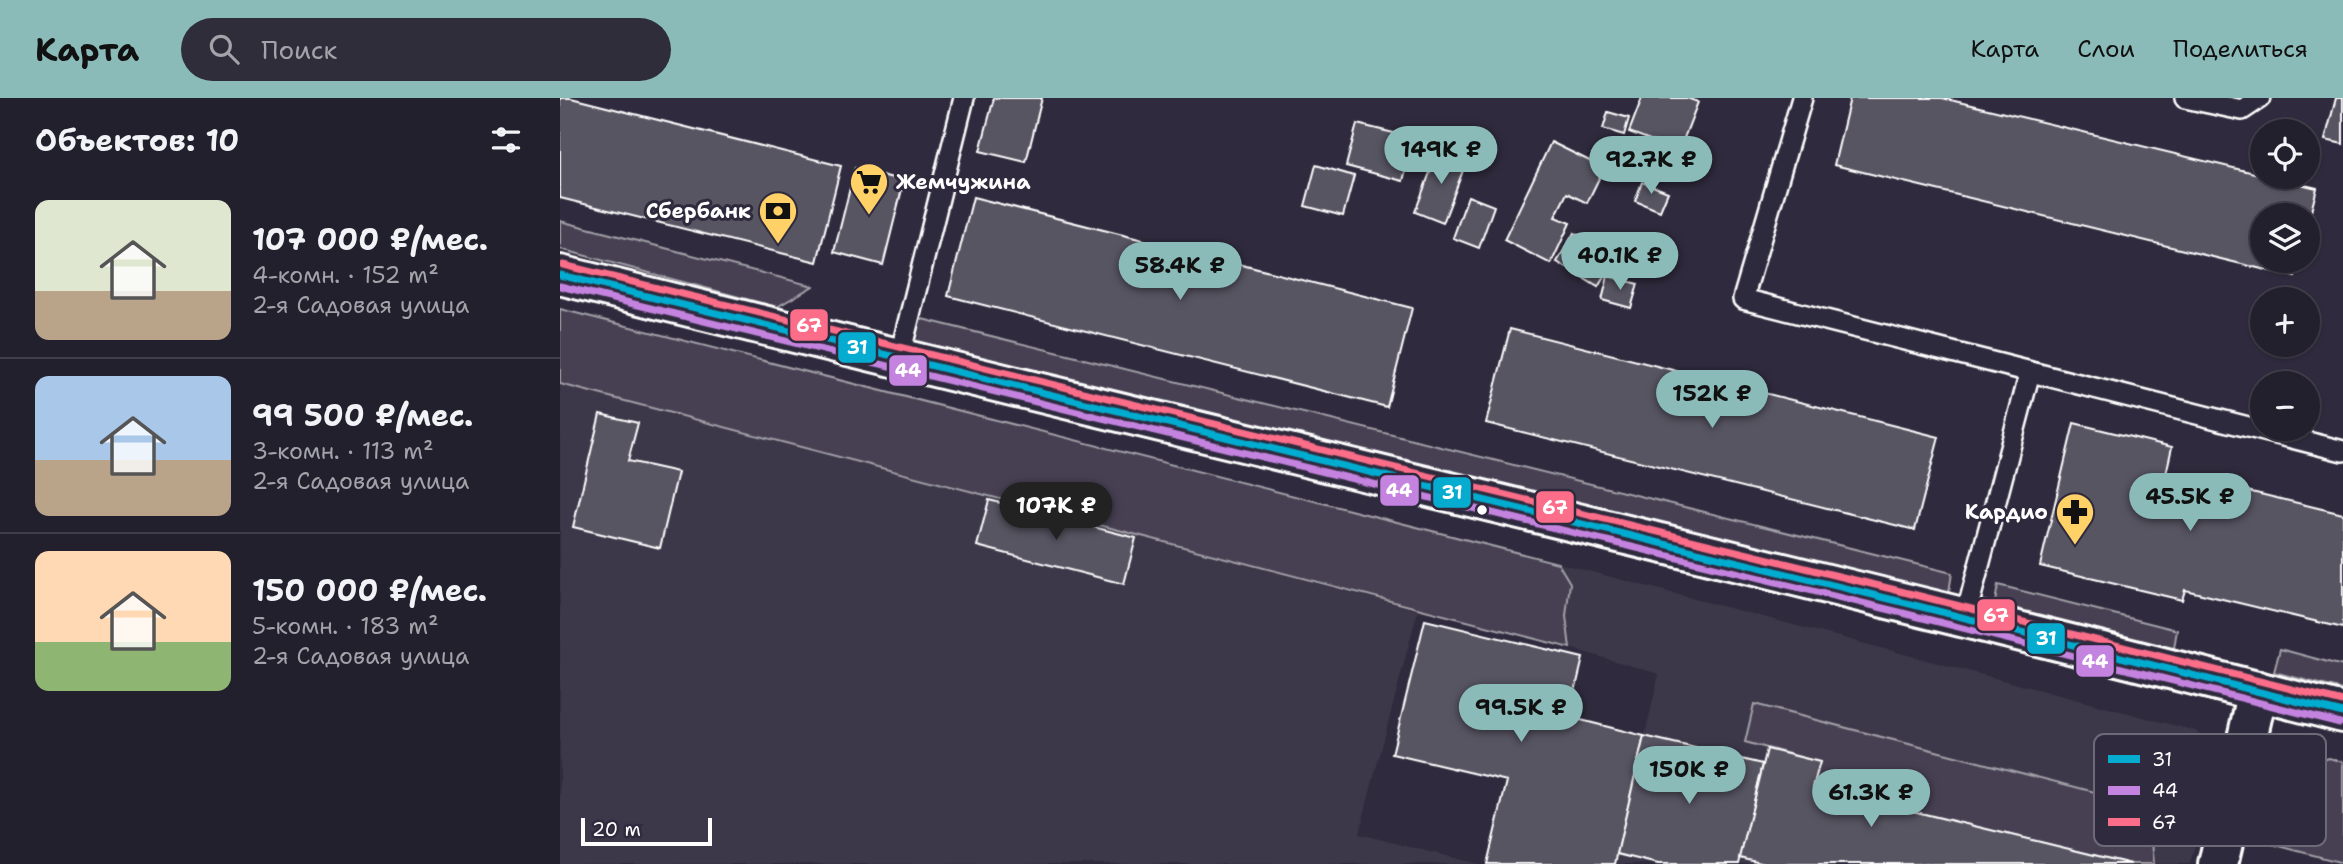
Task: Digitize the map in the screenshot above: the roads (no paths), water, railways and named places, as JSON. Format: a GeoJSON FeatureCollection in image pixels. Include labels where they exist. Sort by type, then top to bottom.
{"type":"FeatureCollection","features":[{"type":"Feature","properties":{"kind":"street"},"geometry":{"type":"LineString","coordinates":[[560,275],[1500,503],[2343,713]]}},
{"type":"Feature","properties":{"kind":"street"},"geometry":{"type":"LineString","coordinates":[[2249,734],[2259,691]]}},
{"type":"Feature","properties":{"kind":"street"},"geometry":{"type":"LineString","coordinates":[[2218,864],[2222,846]]}},
{"type":"Feature","properties":{"kind":"lane"},"geometry":{"type":"LineString","coordinates":[[899,359],[964,98]]}},
{"type":"Feature","properties":{"kind":"lane"},"geometry":{"type":"LineString","coordinates":[[1802,98],[1743,299],[2343,451]]}},
{"type":"Feature","properties":{"kind":"lane"},"geometry":{"type":"LineString","coordinates":[[2185,98],[2242,110],[2260,98]]}},
{"type":"Feature","properties":{"kind":"lane"},"geometry":{"type":"LineString","coordinates":[[1965,618],[2030,372]]}},
{"type":"Feature","properties":{"kind":"place","name":"Жемчужина"},"geometry":{"type":"Point","coordinates":[869,216]}},
{"type":"Feature","properties":{"kind":"place","name":"Сбербанк"},"geometry":{"type":"Point","coordinates":[778,245]}},
{"type":"Feature","properties":{"kind":"place","name":"Кардио"},"geometry":{"type":"Point","coordinates":[2075,546]}}]}
